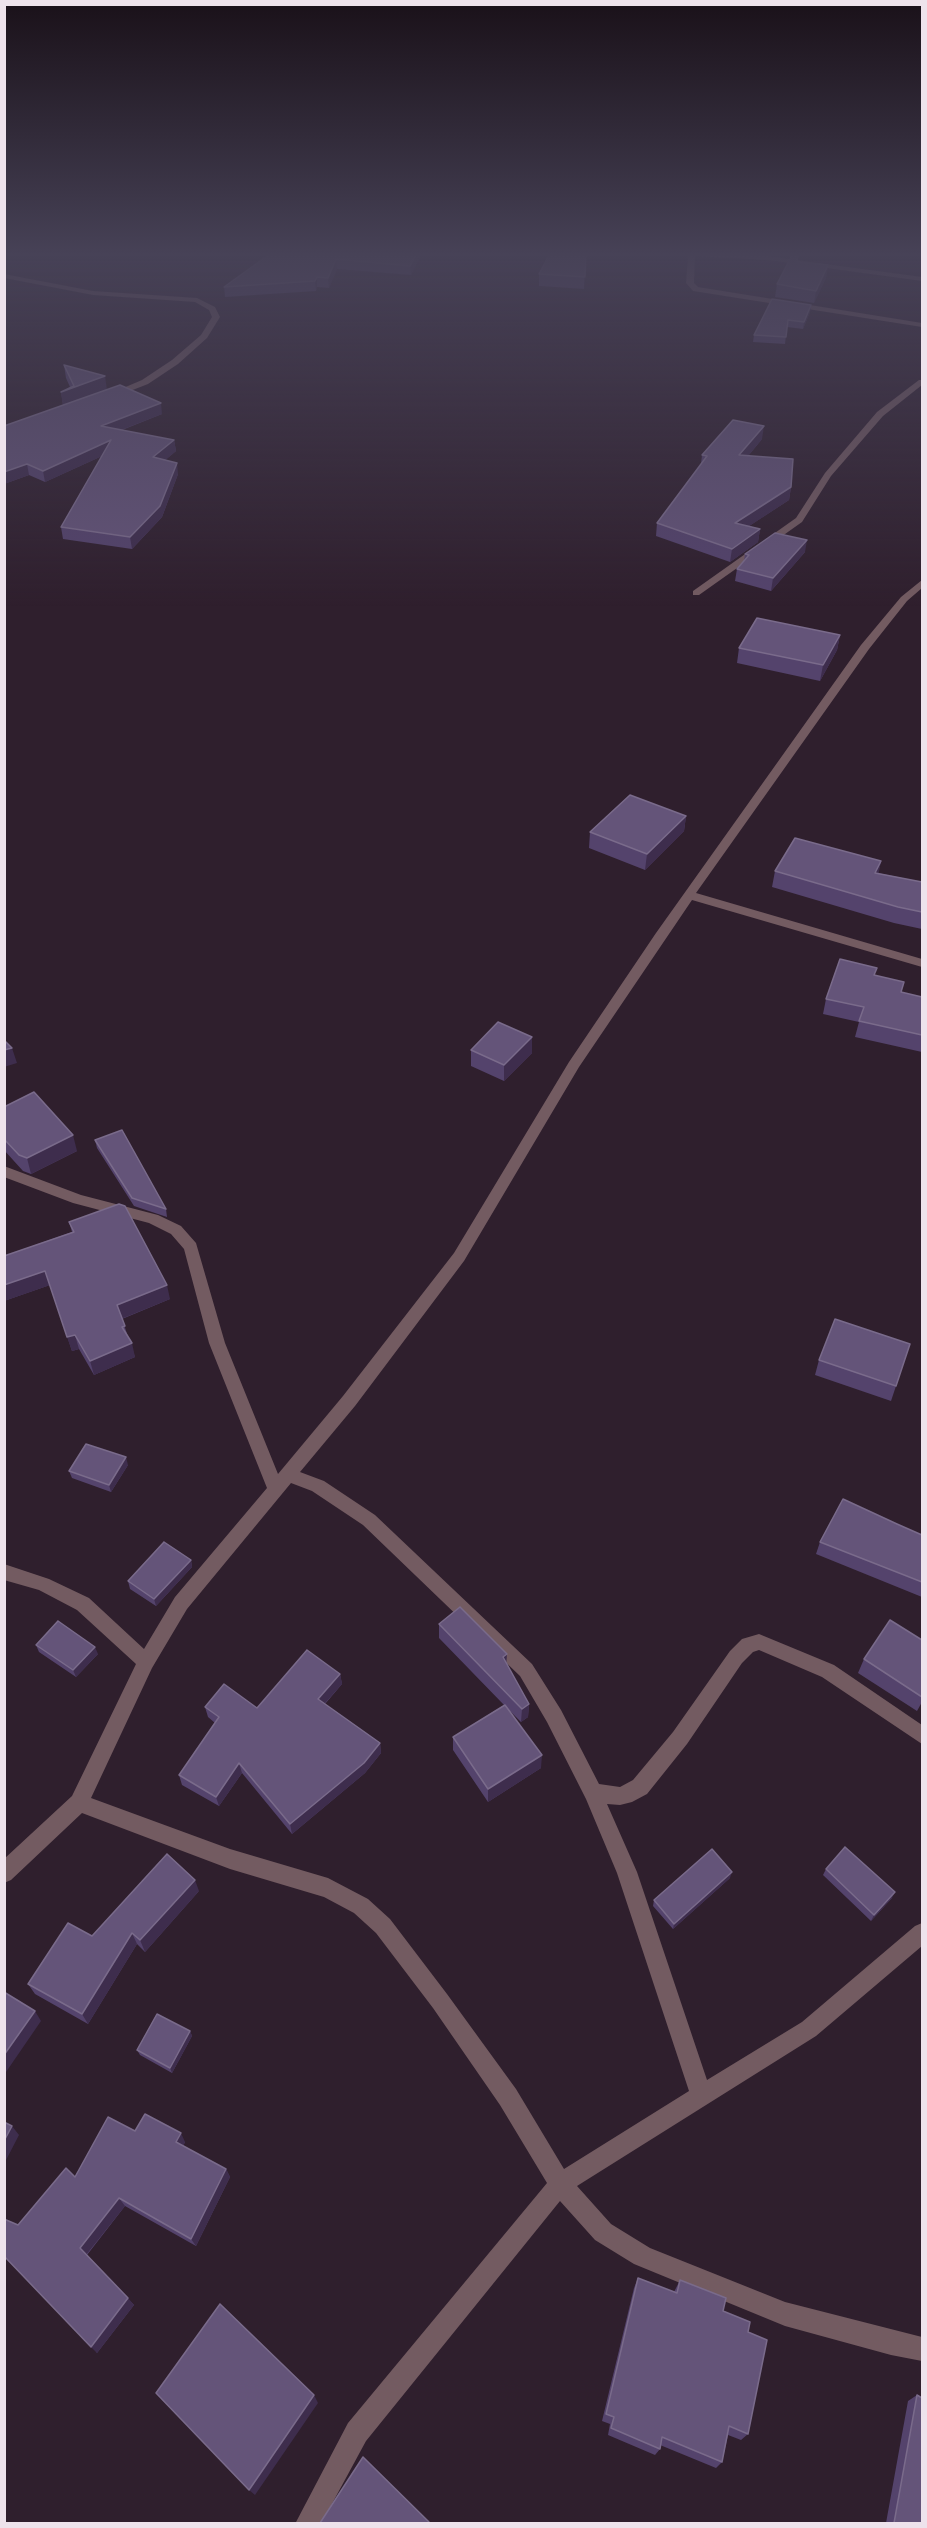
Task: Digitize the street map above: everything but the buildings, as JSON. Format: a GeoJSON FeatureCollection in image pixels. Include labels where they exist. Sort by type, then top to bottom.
{"type":"FeatureCollection","features":[{"type":"Feature","properties":{"kind":"street"},"geometry":{"type":"LineString","coordinates":[[100,400],[145,382],[162,371]]}},
{"type":"Feature","properties":{"kind":"street"},"geometry":{"type":"LineString","coordinates":[[696,594],[799,520],[828,475],[880,414],[922,382]]}},
{"type":"Feature","properties":{"kind":"street"},"geometry":{"type":"LineString","coordinates":[[4,1873],[79,1803],[146,1662],[181,1603],[350,1401],[459,1257],[574,1065],[689,895],[865,647],[904,599],[922,583]]}},
{"type":"Feature","properties":{"kind":"street"},"geometry":{"type":"LineString","coordinates":[[689,895],[922,963]]}},
{"type":"Feature","properties":{"kind":"street"},"geometry":{"type":"LineString","coordinates":[[4,1171],[78,1199],[153,1219],[176,1230],[191,1246],[217,1343],[281,1481]]}},
{"type":"Feature","properties":{"kind":"street"},"geometry":{"type":"LineString","coordinates":[[281,1481],[318,1486],[369,1520],[525,1670],[554,1716],[593,1793],[627,1872],[701,2094]]}},
{"type":"Feature","properties":{"kind":"street"},"geometry":{"type":"LineString","coordinates":[[4,1572],[43,1584],[83,1604],[146,1662]]}},
{"type":"Feature","properties":{"kind":"street"},"geometry":{"type":"LineString","coordinates":[[593,1793],[620,1796],[632,1793],[640,1787],[680,1738],[736,1657],[748,1645],[759,1642],[828,1671],[922,1735]]}},
{"type":"Feature","properties":{"kind":"street"},"geometry":{"type":"LineString","coordinates":[[79,1803],[230,1859],[328,1888],[361,1906],[384,1926],[508,2097],[560,2184],[603,2232],[642,2256],[785,2314],[891,2343],[922,2349]]}},
{"type":"Feature","properties":{"kind":"street"},"geometry":{"type":"LineString","coordinates":[[307,2523],[357,2432],[560,2184],[701,2094],[809,2029],[922,1933]]}}]}
